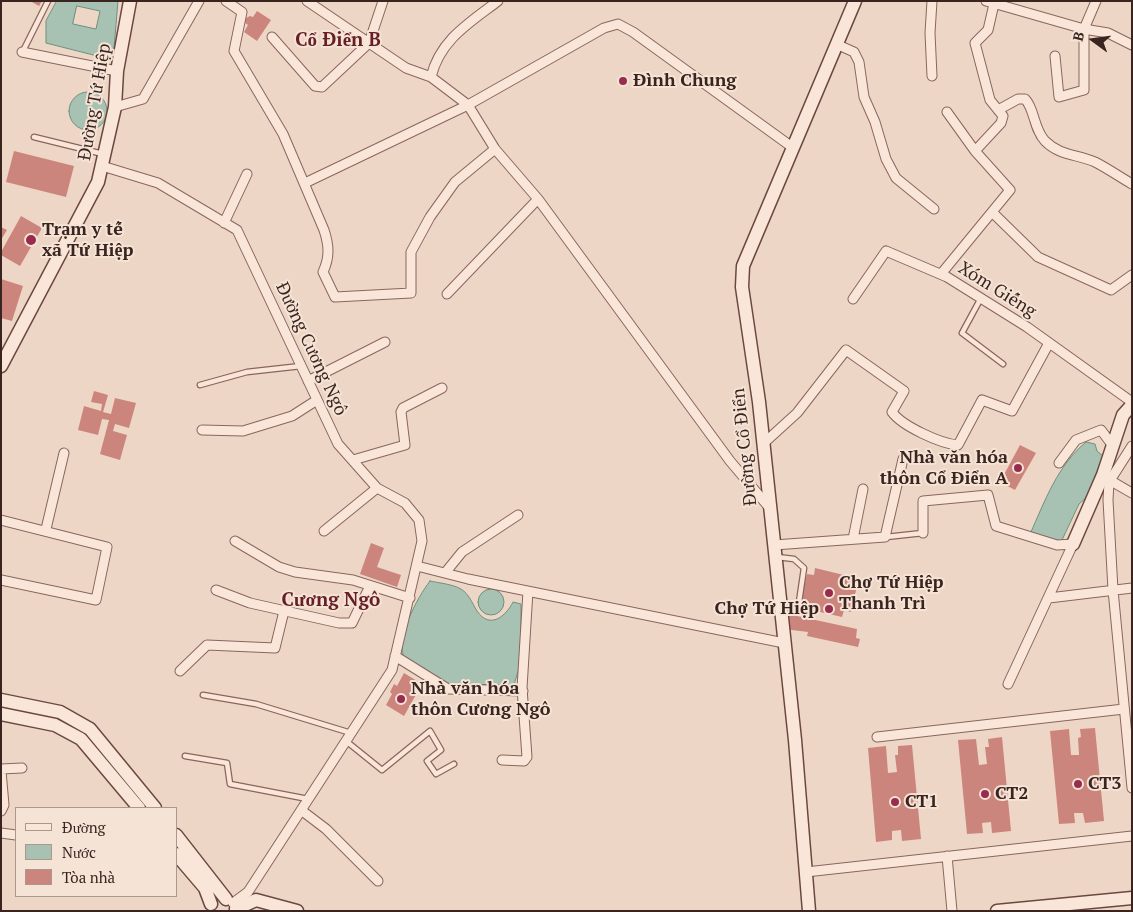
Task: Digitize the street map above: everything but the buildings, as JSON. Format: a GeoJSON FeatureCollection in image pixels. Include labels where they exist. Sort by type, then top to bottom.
{"type":"FeatureCollection","features":[{"type":"Feature","properties":{"kind":"street","name":"Đường Tứ Hiệp"},"geometry":{"type":"LineString","coordinates":[[1,366],[98,182],[115,107],[117,71],[130,1]]}},
{"type":"Feature","properties":{"kind":"street"},"geometry":{"type":"LineString","coordinates":[[115,107],[143,99],[199,1]]}},
{"type":"Feature","properties":{"kind":"street"},"geometry":{"type":"LineString","coordinates":[[226,1],[242,12],[234,51],[283,134],[328,240],[329,260],[323,272],[335,297],[411,293],[411,252],[430,217],[455,182],[495,149]]}},
{"type":"Feature","properties":{"kind":"street"},"geometry":{"type":"LineString","coordinates":[[307,1],[406,68],[431,77],[468,105],[495,149],[538,199],[730,461],[768,506]]}},
{"type":"Feature","properties":{"kind":"street"},"geometry":{"type":"LineString","coordinates":[[272,37],[315,86],[322,87],[370,43],[383,1]]}},
{"type":"Feature","properties":{"kind":"street"},"geometry":{"type":"LineString","coordinates":[[431,77],[434,63],[454,33],[498,1]]}},
{"type":"Feature","properties":{"kind":"street","name":"Đường Cổ Điển"},"geometry":{"type":"LineString","coordinates":[[809,911],[795,740],[775,551],[768,506],[764,443],[742,287],[743,266],[855,1]]}},
{"type":"Feature","properties":{"kind":"street"},"geometry":{"type":"LineString","coordinates":[[932,1],[930,33],[932,76]]}},
{"type":"Feature","properties":{"kind":"street"},"geometry":{"type":"LineString","coordinates":[[1055,56],[1059,96],[1084,90],[1084,29],[1096,1]]}},
{"type":"Feature","properties":{"kind":"street"},"geometry":{"type":"LineString","coordinates":[[975,152],[1001,123],[1003,116],[990,100],[975,43],[988,30],[990,2],[1084,29],[1108,33],[1132,45]]}},
{"type":"Feature","properties":{"kind":"street"},"geometry":{"type":"LineString","coordinates":[[305,183],[468,105],[604,28],[618,24],[633,32],[792,147]]}},
{"type":"Feature","properties":{"kind":"street"},"geometry":{"type":"LineString","coordinates":[[836,44],[854,52],[859,62],[864,97],[875,122],[886,160],[896,178],[934,209]]}},
{"type":"Feature","properties":{"kind":"street"},"geometry":{"type":"LineString","coordinates":[[22,52],[117,71]]}},
{"type":"Feature","properties":{"kind":"street"},"geometry":{"type":"LineString","coordinates":[[998,110],[1018,99],[1025,99],[1029,103],[1035,126],[1051,147],[1065,155],[1093,161],[1132,184]]}},
{"type":"Feature","properties":{"kind":"street"},"geometry":{"type":"LineString","coordinates":[[941,274],[1010,190],[975,152],[947,112]]}},
{"type":"Feature","properties":{"kind":"street","name":"Đường Cương Ngô"},"geometry":{"type":"LineString","coordinates":[[103,160],[158,183],[236,230],[338,444],[377,488],[405,503],[419,520],[422,541],[392,670],[248,892],[233,905]]}},
{"type":"Feature","properties":{"kind":"street"},"geometry":{"type":"LineString","coordinates":[[224,222],[246,174]]}},
{"type":"Feature","properties":{"kind":"street"},"geometry":{"type":"LineString","coordinates":[[447,294],[538,199]]}},
{"type":"Feature","properties":{"kind":"street"},"geometry":{"type":"LineString","coordinates":[[992,212],[1038,257],[1111,290],[1132,275]]}},
{"type":"Feature","properties":{"kind":"street","name":"Xóm Giếng"},"geometry":{"type":"LineString","coordinates":[[853,299],[886,251],[941,274],[981,298],[1049,343],[1132,404]]}},
{"type":"Feature","properties":{"kind":"street"},"geometry":{"type":"LineString","coordinates":[[308,381],[385,342]]}},
{"type":"Feature","properties":{"kind":"street"},"geometry":{"type":"LineString","coordinates":[[764,443],[797,413],[846,350],[904,391],[892,412],[898,420],[949,445],[958,445],[982,400],[1012,411],[1049,343]]}},
{"type":"Feature","properties":{"kind":"street"},"geometry":{"type":"LineString","coordinates":[[353,460],[404,445],[401,412],[403,408],[442,388]]}},
{"type":"Feature","properties":{"kind":"street"},"geometry":{"type":"LineString","coordinates":[[202,430],[243,431],[292,416],[317,400]]}},
{"type":"Feature","properties":{"kind":"street"},"geometry":{"type":"LineString","coordinates":[[1132,404],[1123,415],[1113,446],[1106,479],[1113,590],[1132,788]]}},
{"type":"Feature","properties":{"kind":"street"},"geometry":{"type":"LineString","coordinates":[[1059,463],[1076,440],[1101,430],[1113,446]]}},
{"type":"Feature","properties":{"kind":"street"},"geometry":{"type":"LineString","coordinates":[[1008,684],[1073,544],[1106,479],[1132,446]]}},
{"type":"Feature","properties":{"kind":"street"},"geometry":{"type":"LineString","coordinates":[[46,529],[64,454]]}},
{"type":"Feature","properties":{"kind":"street"},"geometry":{"type":"LineString","coordinates":[[775,551],[853,539],[885,537],[903,459]]}},
{"type":"Feature","properties":{"kind":"street"},"geometry":{"type":"LineString","coordinates":[[1106,479],[1132,493]]}},
{"type":"Feature","properties":{"kind":"street"},"geometry":{"type":"LineString","coordinates":[[324,530],[377,488]]}},
{"type":"Feature","properties":{"kind":"street"},"geometry":{"type":"LineString","coordinates":[[853,539],[862,489]]}},
{"type":"Feature","properties":{"kind":"street"},"geometry":{"type":"LineString","coordinates":[[922,533],[923,501],[988,495],[996,526],[1057,546],[1073,544]]}},
{"type":"Feature","properties":{"kind":"street"},"geometry":{"type":"LineString","coordinates":[[445,573],[462,552],[518,515]]}},
{"type":"Feature","properties":{"kind":"street"},"geometry":{"type":"LineString","coordinates":[[1,520],[46,529],[107,547],[96,600],[1,580]]}},
{"type":"Feature","properties":{"kind":"street"},"geometry":{"type":"LineString","coordinates":[[235,541],[279,567],[295,572],[333,576],[410,598]]}},
{"type":"Feature","properties":{"kind":"street"},"geometry":{"type":"LineString","coordinates":[[417,566],[528,591],[784,643]]}},
{"type":"Feature","properties":{"kind":"street"},"geometry":{"type":"LineString","coordinates":[[216,590],[250,603],[340,623],[352,623],[370,586]]}},
{"type":"Feature","properties":{"kind":"street"},"geometry":{"type":"LineString","coordinates":[[1049,598],[1132,588]]}},
{"type":"Feature","properties":{"kind":"street"},"geometry":{"type":"LineString","coordinates":[[502,760],[524,761],[527,757],[522,691],[528,591]]}},
{"type":"Feature","properties":{"kind":"street"},"geometry":{"type":"LineString","coordinates":[[180,671],[207,646],[275,648],[284,611]]}},
{"type":"Feature","properties":{"kind":"street"},"geometry":{"type":"LineString","coordinates":[[395,656],[448,689],[522,691]]}},
{"type":"Feature","properties":{"kind":"street"},"geometry":{"type":"LineString","coordinates":[[1,700],[60,712],[90,728],[154,807]]}},
{"type":"Feature","properties":{"kind":"street"},"geometry":{"type":"LineString","coordinates":[[877,737],[1124,709]]}},
{"type":"Feature","properties":{"kind":"street"},"geometry":{"type":"LineString","coordinates":[[1,714],[55,725],[81,739],[138,807]]}},
{"type":"Feature","properties":{"kind":"street"},"geometry":{"type":"LineString","coordinates":[[65,730],[72,718]]}},
{"type":"Feature","properties":{"kind":"street"},"geometry":{"type":"LineString","coordinates":[[1,810],[4,805],[1,770],[22,768]]}},
{"type":"Feature","properties":{"kind":"street"},"geometry":{"type":"LineString","coordinates":[[301,810],[326,829],[378,881]]}},
{"type":"Feature","properties":{"kind":"street"},"geometry":{"type":"LineString","coordinates":[[1,833],[15,834]]}},
{"type":"Feature","properties":{"kind":"street"},"geometry":{"type":"LineString","coordinates":[[806,872],[1132,836]]}},
{"type":"Feature","properties":{"kind":"street"},"geometry":{"type":"LineString","coordinates":[[178,837],[233,905]]}},
{"type":"Feature","properties":{"kind":"street"},"geometry":{"type":"LineString","coordinates":[[178,856],[204,888],[210,907],[220,898],[233,905],[256,900],[297,911]]}},
{"type":"Feature","properties":{"kind":"street"},"geometry":{"type":"LineString","coordinates":[[947,856],[952,911]]}},
{"type":"Feature","properties":{"kind":"street"},"geometry":{"type":"LineString","coordinates":[[996,911],[1132,898]]}},
{"type":"Feature","properties":{"kind":"lane"},"geometry":{"type":"LineString","coordinates":[[22,52],[48,1]]}},
{"type":"Feature","properties":{"kind":"lane"},"geometry":{"type":"LineString","coordinates":[[34,137],[103,160]]}},
{"type":"Feature","properties":{"kind":"lane"},"geometry":{"type":"LineString","coordinates":[[981,298],[962,333],[1003,364]]}},
{"type":"Feature","properties":{"kind":"lane"},"geometry":{"type":"LineString","coordinates":[[200,385],[247,372],[301,366]]}},
{"type":"Feature","properties":{"kind":"lane"},"geometry":{"type":"LineString","coordinates":[[885,537],[922,533]]}},
{"type":"Feature","properties":{"kind":"lane"},"geometry":{"type":"LineString","coordinates":[[775,551],[794,559],[804,568],[799,602],[794,609],[780,604]]}},
{"type":"Feature","properties":{"kind":"lane"},"geometry":{"type":"LineString","coordinates":[[203,695],[256,704],[352,732]]}},
{"type":"Feature","properties":{"kind":"lane"},"geometry":{"type":"LineString","coordinates":[[346,741],[382,770],[430,731],[441,750],[428,761],[436,774],[454,764]]}},
{"type":"Feature","properties":{"kind":"lane"},"geometry":{"type":"LineString","coordinates":[[185,756],[227,763],[230,784],[308,799]]}},
{"type":"Feature","properties":{"kind":"water"},"geometry":{"type":"Polygon","coordinates":[[[57,1],[118,1],[113,60],[46,43],[46,21],[57,1]],[[77,6],[73,24],[96,29],[100,11],[77,6]]]}},
{"type":"Feature","properties":{"kind":"water"},"geometry":{"type":"Polygon","coordinates":[[[88,92],[102,97],[107,111],[102,125],[88,130],[74,125],[69,111],[74,97],[88,92]]]}},
{"type":"Feature","properties":{"kind":"water"},"geometry":{"type":"Polygon","coordinates":[[[1086,442],[1095,444],[1097,451],[1103,456],[1087,497],[1079,504],[1062,540],[1057,543],[1030,534],[1059,473],[1076,451],[1086,442]]]}},
{"type":"Feature","properties":{"kind":"water"},"geometry":{"type":"Polygon","coordinates":[[[430,581],[450,585],[464,591],[477,611],[487,620],[497,619],[502,616],[513,602],[521,604],[521,661],[514,685],[443,684],[405,660],[402,652],[402,642],[408,619],[430,581]]]}},
{"type":"Feature","properties":{"kind":"water"},"geometry":{"type":"Polygon","coordinates":[[[491,589],[500,593],[504,602],[500,611],[491,615],[482,611],[478,602],[482,593],[491,589]]]}},
{"type":"Feature","properties":{"kind":"place","name":"Đình Chung"},"geometry":{"type":"Point","coordinates":[623,81]}},
{"type":"Feature","properties":{"kind":"place","name":"Trạm y tế xã Tứ Hiệp"},"geometry":{"type":"Point","coordinates":[31,240]}},
{"type":"Feature","properties":{"kind":"place","name":"Nhà văn hóa thôn Cổ Điển A"},"geometry":{"type":"Point","coordinates":[1018,468]}},
{"type":"Feature","properties":{"kind":"place","name":"Chợ Tứ Hiệp Thanh Trì"},"geometry":{"type":"Point","coordinates":[829,593]}},
{"type":"Feature","properties":{"kind":"place","name":"Chợ Tứ Hiệp"},"geometry":{"type":"Point","coordinates":[829,609]}},
{"type":"Feature","properties":{"kind":"place","name":"Nhà văn hóa thôn Cương Ngô"},"geometry":{"type":"Point","coordinates":[401,699]}},
{"type":"Feature","properties":{"kind":"place","name":"CT3"},"geometry":{"type":"Point","coordinates":[1078,784]}},
{"type":"Feature","properties":{"kind":"place","name":"CT2"},"geometry":{"type":"Point","coordinates":[985,794]}},
{"type":"Feature","properties":{"kind":"place","name":"CT1"},"geometry":{"type":"Point","coordinates":[895,802]}},
{"type":"Feature","properties":{"kind":"district","name":"Cổ Điển B"},"geometry":{"type":"Point","coordinates":[338,41]}},
{"type":"Feature","properties":{"kind":"district","name":"Cương Ngô"},"geometry":{"type":"Point","coordinates":[331,601]}}]}
